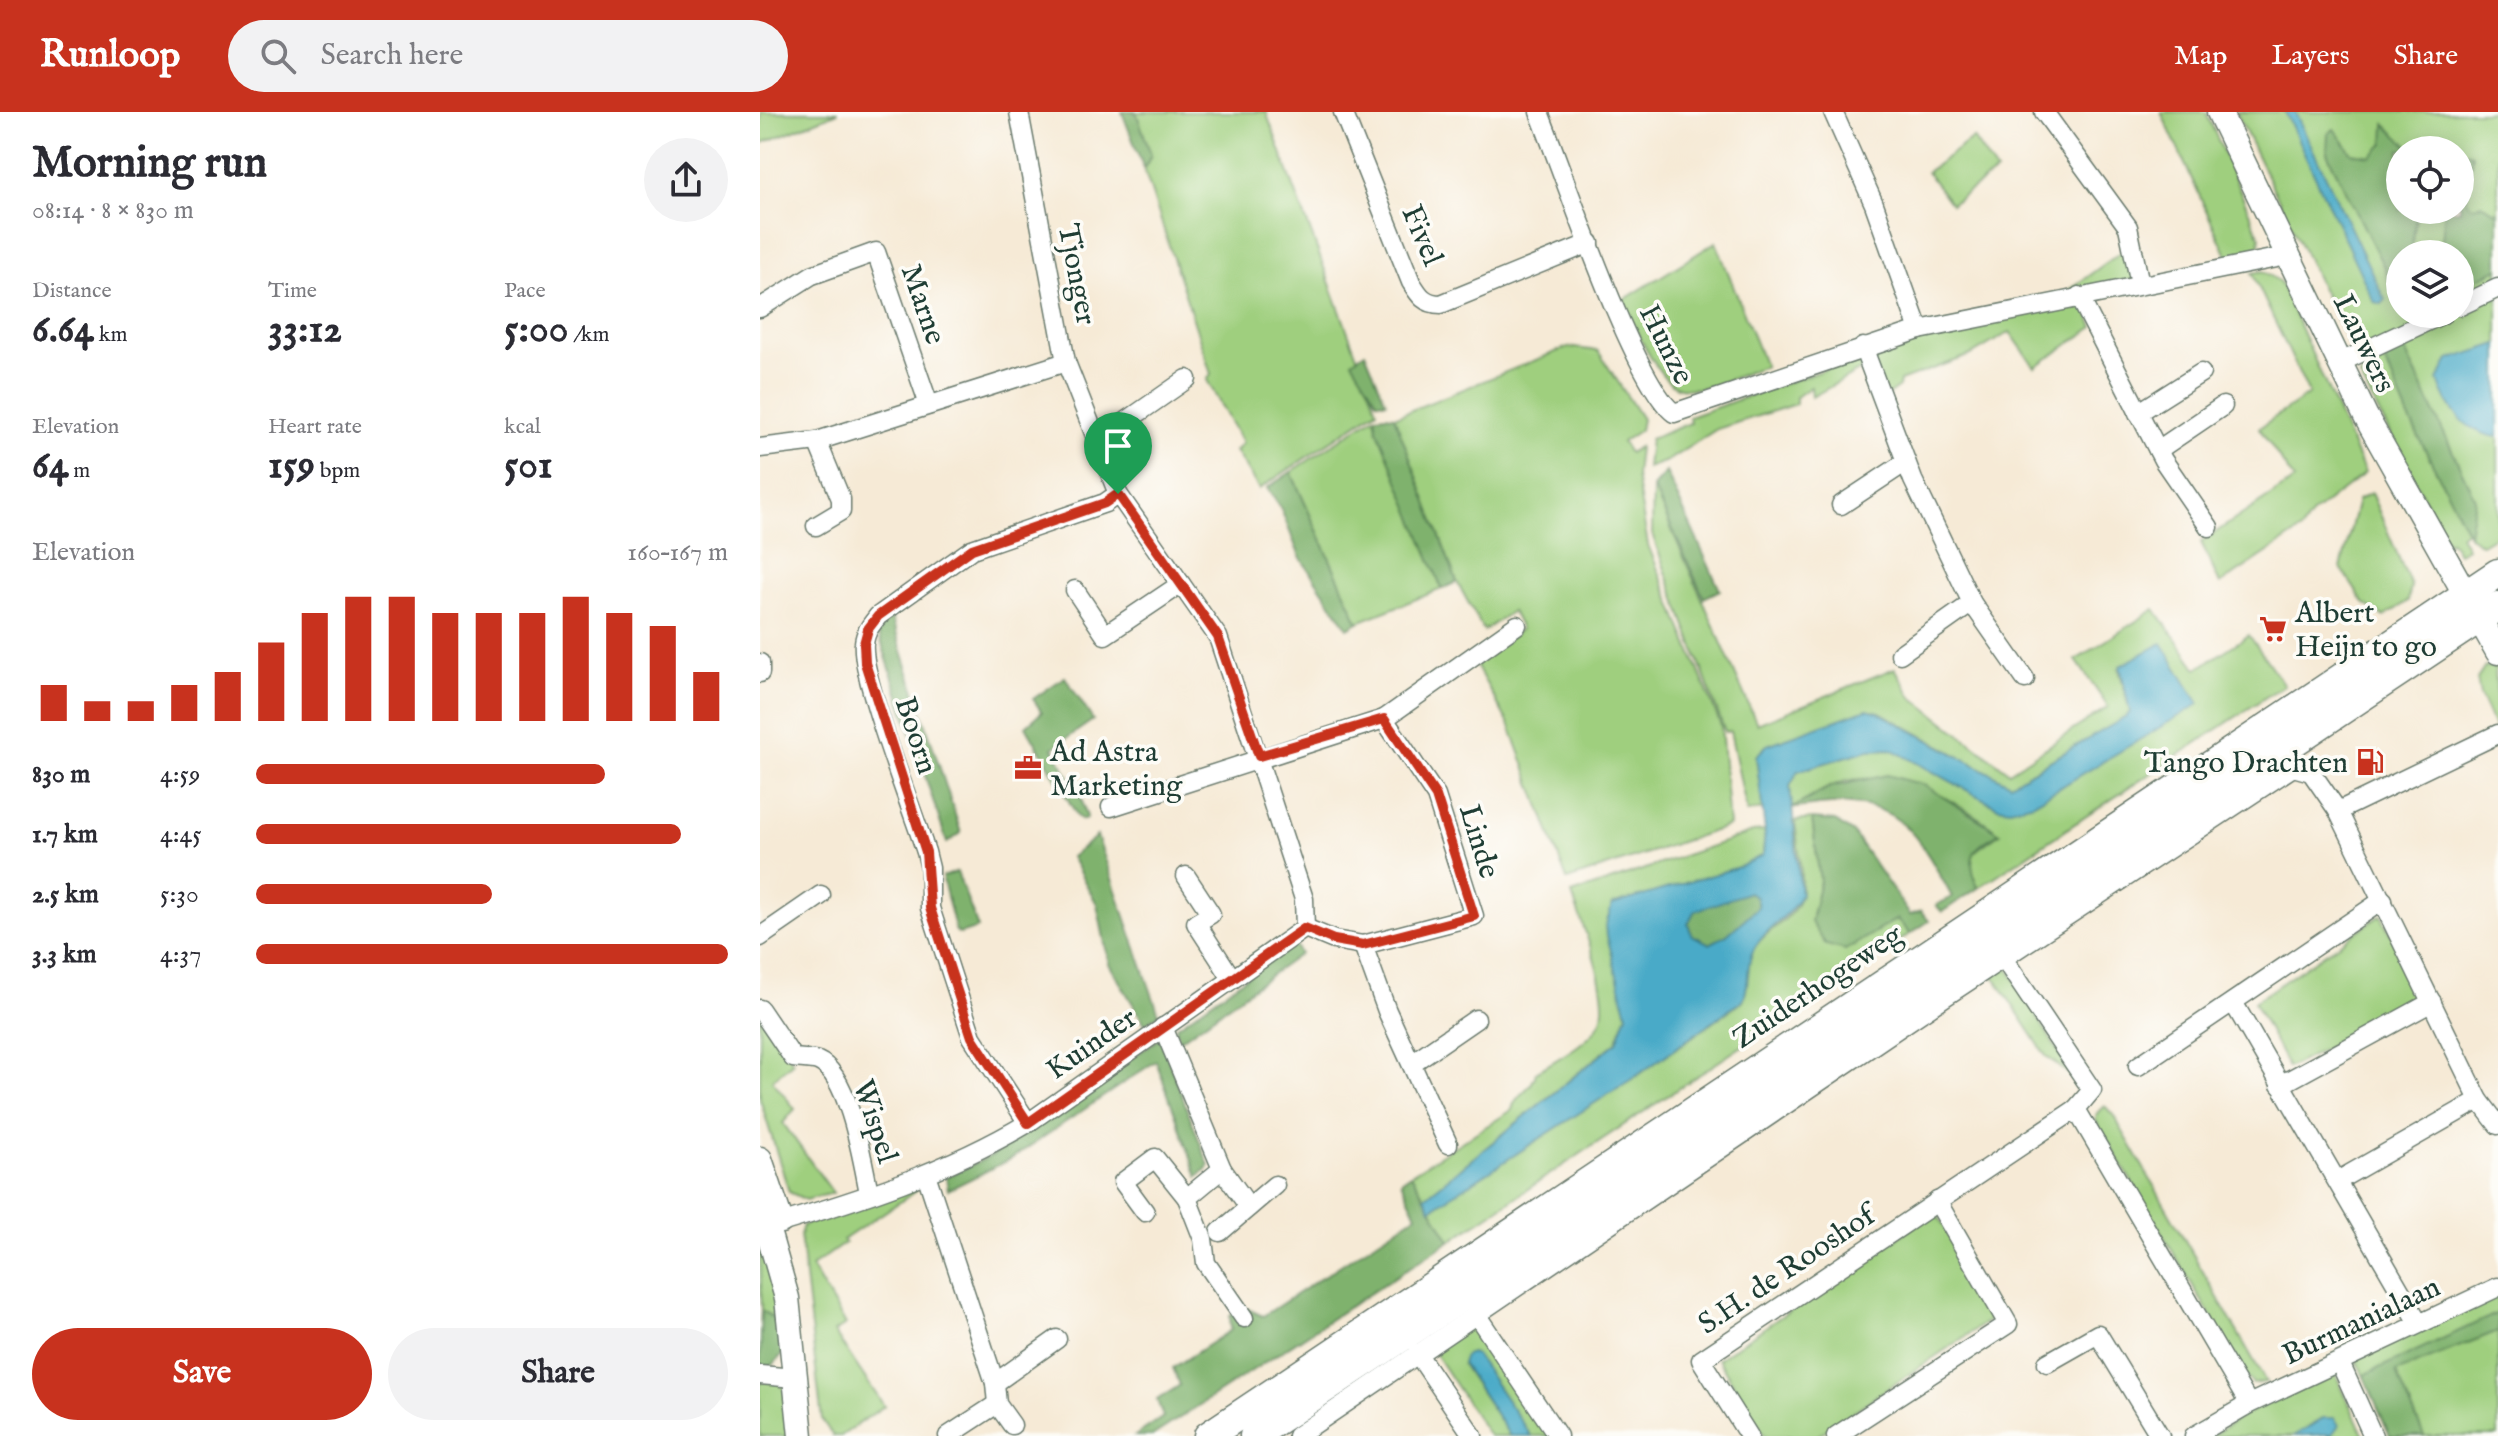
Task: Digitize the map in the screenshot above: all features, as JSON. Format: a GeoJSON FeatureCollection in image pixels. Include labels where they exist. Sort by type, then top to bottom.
{"type":"FeatureCollection","features":[{"type":"Feature","properties":{"kind":"main road","name":"Zuiderhogeweg"},"geometry":{"type":"LineString","coordinates":[[1254,1436],[2480,607],[2498,573]]}},
{"type":"Feature","properties":{"kind":"main road","name":"Zuiderhogeweg"},"geometry":{"type":"LineString","coordinates":[[1208,1436],[2480,607]]}},
{"type":"Feature","properties":{"kind":"street","name":"Tjonger"},"geometry":{"type":"LineString","coordinates":[[1019,112],[1066,362],[1095,443],[1118,494],[1218,637],[1304,899],[1305,928]]}},
{"type":"Feature","properties":{"kind":"street","name":"Fivel"},"geometry":{"type":"LineString","coordinates":[[1343,112],[1411,282],[1421,297],[1431,304],[1441,304],[1590,243]]}},
{"type":"Feature","properties":{"kind":"street","name":"Hunze"},"geometry":{"type":"LineString","coordinates":[[1539,112],[1629,338],[1663,405],[1674,413],[1919,330],[2287,256]]}},
{"type":"Feature","properties":{"kind":"street"},"geometry":{"type":"LineString","coordinates":[[1833,112],[1874,204],[1919,330]]}},
{"type":"Feature","properties":{"kind":"street"},"geometry":{"type":"LineString","coordinates":[[2044,112],[2128,227],[2140,284]]}},
{"type":"Feature","properties":{"kind":"street","name":"Lauwers"},"geometry":{"type":"LineString","coordinates":[[2219,112],[2393,469],[2480,607],[2498,652]]}},
{"type":"Feature","properties":{"kind":"street","name":"Marne"},"geometry":{"type":"LineString","coordinates":[[760,308],[812,275],[876,252],[929,405]]}},
{"type":"Feature","properties":{"kind":"street"},"geometry":{"type":"LineString","coordinates":[[2474,299],[2498,288]]}},
{"type":"Feature","properties":{"kind":"street"},"geometry":{"type":"LineString","coordinates":[[2079,296],[2158,450],[2209,527]]}},
{"type":"Feature","properties":{"kind":"street"},"geometry":{"type":"LineString","coordinates":[[2339,363],[2413,328]]}},
{"type":"Feature","properties":{"kind":"street"},"geometry":{"type":"LineString","coordinates":[[1863,347],[1906,462],[1972,603],[2025,679]]}},
{"type":"Feature","properties":{"kind":"street"},"geometry":{"type":"LineString","coordinates":[[760,448],[817,441],[1066,362]]}},
{"type":"Feature","properties":{"kind":"street"},"geometry":{"type":"LineString","coordinates":[[2138,413],[2201,373]]}},
{"type":"Feature","properties":{"kind":"street"},"geometry":{"type":"LineString","coordinates":[[1095,443],[1187,379]]}},
{"type":"Feature","properties":{"kind":"street"},"geometry":{"type":"LineString","coordinates":[[2158,450],[2223,406]]}},
{"type":"Feature","properties":{"kind":"street"},"geometry":{"type":"LineString","coordinates":[[816,526],[841,511],[841,499],[817,441]]}},
{"type":"Feature","properties":{"kind":"street"},"geometry":{"type":"LineString","coordinates":[[1841,505],[1906,462]]}},
{"type":"Feature","properties":{"kind":"street","name":"Boorn"},"geometry":{"type":"LineString","coordinates":[[1028,1123],[980,1054],[968,1025],[930,908],[926,852],[868,676],[864,644],[868,629],[878,616],[972,549],[1105,503],[1118,494]]}},
{"type":"Feature","properties":{"kind":"street"},"geometry":{"type":"LineString","coordinates":[[1075,590],[1105,635],[1181,584]]}},
{"type":"Feature","properties":{"kind":"street"},"geometry":{"type":"LineString","coordinates":[[1900,654],[1972,603]]}},
{"type":"Feature","properties":{"kind":"street"},"geometry":{"type":"LineString","coordinates":[[1111,807],[1259,756],[1384,719],[1517,625]]}},
{"type":"Feature","properties":{"kind":"street"},"geometry":{"type":"LineString","coordinates":[[760,663],[760,673]]}},
{"type":"Feature","properties":{"kind":"street","name":"Linde"},"geometry":{"type":"LineString","coordinates":[[1305,928],[1334,940],[1363,945],[1474,916],[1436,796],[1384,719]]}},
{"type":"Feature","properties":{"kind":"street"},"geometry":{"type":"LineString","coordinates":[[2338,811],[2495,742]]}},
{"type":"Feature","properties":{"kind":"street"},"geometry":{"type":"LineString","coordinates":[[1297,1436],[1935,1004],[2293,767],[2311,772],[2338,811],[2479,1100],[2498,1125]]}},
{"type":"Feature","properties":{"kind":"street"},"geometry":{"type":"LineString","coordinates":[[1186,876],[1211,914],[1196,923],[1231,977]]}},
{"type":"Feature","properties":{"kind":"street"},"geometry":{"type":"LineString","coordinates":[[760,937],[821,895]]}},
{"type":"Feature","properties":{"kind":"street"},"geometry":{"type":"LineString","coordinates":[[2138,1066],[2383,900]]}},
{"type":"Feature","properties":{"kind":"street","name":"Kuinder"},"geometry":{"type":"LineString","coordinates":[[769,1217],[869,1193],[926,1174],[982,1150],[1028,1123],[1231,977],[1305,928]]}},
{"type":"Feature","properties":{"kind":"street"},"geometry":{"type":"LineString","coordinates":[[1363,945],[1387,1011],[1448,1144]]}},
{"type":"Feature","properties":{"kind":"street"},"geometry":{"type":"LineString","coordinates":[[2010,968],[2092,1090],[2076,1109],[2249,1404]]}},
{"type":"Feature","properties":{"kind":"street"},"geometry":{"type":"LineString","coordinates":[[2233,1002],[2339,1180],[2419,1323]]}},
{"type":"Feature","properties":{"kind":"street"},"geometry":{"type":"LineString","coordinates":[[2280,1085],[2432,1002]]}},
{"type":"Feature","properties":{"kind":"street","name":"Wispel"},"geometry":{"type":"LineString","coordinates":[[760,1009],[793,1058],[817,1061],[825,1066],[845,1096],[869,1193]]}},
{"type":"Feature","properties":{"kind":"street"},"geometry":{"type":"LineString","coordinates":[[1412,1063],[1476,1019]]}},
{"type":"Feature","properties":{"kind":"street","name":"Kuinder"},"geometry":{"type":"LineString","coordinates":[[1163,1027],[1222,1169],[1249,1207]]}},
{"type":"Feature","properties":{"kind":"street"},"geometry":{"type":"LineString","coordinates":[[2339,1180],[2479,1100]]}},
{"type":"Feature","properties":{"kind":"street","name":"S.H. de Rooshof"},"geometry":{"type":"LineString","coordinates":[[1749,1436],[1701,1360],[2076,1109]]}},
{"type":"Feature","properties":{"kind":"street"},"geometry":{"type":"LineString","coordinates":[[1145,1212],[1123,1182],[1155,1158],[1187,1198],[1203,1239],[1206,1263],[1244,1318]]}},
{"type":"Feature","properties":{"kind":"street"},"geometry":{"type":"LineString","coordinates":[[760,1159],[787,1298],[801,1436]]}},
{"type":"Feature","properties":{"kind":"street"},"geometry":{"type":"LineString","coordinates":[[1187,1198],[1222,1169]]}},
{"type":"Feature","properties":{"kind":"street"},"geometry":{"type":"LineString","coordinates":[[926,1174],[995,1383],[997,1404],[1012,1425]]}},
{"type":"Feature","properties":{"kind":"street"},"geometry":{"type":"LineString","coordinates":[[1220,1232],[1275,1185]]}},
{"type":"Feature","properties":{"kind":"street"},"geometry":{"type":"LineString","coordinates":[[1836,1436],[2008,1324],[1937,1201]]}},
{"type":"Feature","properties":{"kind":"street","name":"Burmanialaan"},"geometry":{"type":"LineString","coordinates":[[2194,1436],[2249,1404],[2498,1287]]}},
{"type":"Feature","properties":{"kind":"street"},"geometry":{"type":"LineString","coordinates":[[1476,1314],[1558,1436]]}},
{"type":"Feature","properties":{"kind":"street"},"geometry":{"type":"LineString","coordinates":[[2047,1363],[2098,1334],[2160,1436]]}},
{"type":"Feature","properties":{"kind":"street"},"geometry":{"type":"LineString","coordinates":[[995,1383],[1057,1339]]}},
{"type":"Feature","properties":{"kind":"street"},"geometry":{"type":"LineString","coordinates":[[1417,1353],[1473,1436]]}},
{"type":"Feature","properties":{"kind":"street"},"geometry":{"type":"LineString","coordinates":[[2340,1363],[2373,1436]]}},
{"type":"Feature","properties":{"kind":"street"},"geometry":{"type":"LineString","coordinates":[[760,1375],[795,1378]]}},
{"type":"Feature","properties":{"kind":"street"},"geometry":{"type":"LineString","coordinates":[[948,1436],[997,1404]]}},
{"type":"Feature","properties":{"kind":"green space"},"geometry":{"type":"Polygon","coordinates":[[[761,112],[838,112],[760,144],[761,112]]]}},
{"type":"Feature","properties":{"kind":"green space"},"geometry":{"type":"Polygon","coordinates":[[[1122,112],[1136,112],[1151,155],[1144,169],[1122,112]]]}},
{"type":"Feature","properties":{"kind":"green space"},"geometry":{"type":"Polygon","coordinates":[[[1136,112],[1266,112],[1377,410],[1259,489],[1235,451],[1242,443],[1207,380],[1211,374],[1144,169],[1151,155],[1136,112]]]}},
{"type":"Feature","properties":{"kind":"green space"},"geometry":{"type":"Polygon","coordinates":[[[2161,112],[2206,112],[2260,237],[2259,249],[2250,258],[2230,262],[2161,112]]]}},
{"type":"Feature","properties":{"kind":"green space"},"geometry":{"type":"Polygon","coordinates":[[[2236,112],[2498,112],[2498,534],[2481,544],[2469,535],[2469,530],[2460,535],[2467,548],[2458,553],[2451,541],[2447,542],[2360,377],[2363,373],[2236,112]]]}},
{"type":"Feature","properties":{"kind":"green space"},"geometry":{"type":"Polygon","coordinates":[[[2385,124],[2397,136],[2386,136],[2386,224],[2415,224],[2413,240],[2386,240],[2386,273],[2327,153],[2328,134],[2334,129],[2352,153],[2371,156],[2384,144],[2385,124]]]}},
{"type":"Feature","properties":{"kind":"green space"},"geometry":{"type":"Polygon","coordinates":[[[1973,138],[1996,172],[1951,204],[1927,172],[1973,138]]]}},
{"type":"Feature","properties":{"kind":"green space"},"geometry":{"type":"Polygon","coordinates":[[[2481,204],[2498,213],[2498,269],[2474,281],[2474,240],[2442,240],[2444,224],[2474,224],[2474,207],[2481,204]]]}},
{"type":"Feature","properties":{"kind":"green space"},"geometry":{"type":"Polygon","coordinates":[[[1716,242],[1765,366],[1701,388],[1680,388],[1672,384],[1655,364],[1622,301],[1716,242]]]}},
{"type":"Feature","properties":{"kind":"green space"},"geometry":{"type":"Polygon","coordinates":[[[2132,244],[2140,285],[2080,296],[2094,327],[2035,367],[2010,332],[1971,355],[1900,381],[1899,387],[1882,399],[1863,347],[2055,300],[2132,244]]]}},
{"type":"Feature","properties":{"kind":"green space"},"geometry":{"type":"Polygon","coordinates":[[[2263,271],[2280,282],[2365,473],[2312,514],[2301,530],[2220,584],[2201,542],[2294,480],[2259,428],[2309,394],[2252,273],[2263,271]]]}},
{"type":"Feature","properties":{"kind":"green space"},"geometry":{"type":"Polygon","coordinates":[[[2401,342],[2475,499],[2469,535],[2409,418],[2382,354],[2401,342]]]}},
{"type":"Feature","properties":{"kind":"green space"},"geometry":{"type":"Polygon","coordinates":[[[1568,347],[1598,351],[1642,419],[1640,430],[1622,442],[1629,453],[1639,447],[1636,476],[1648,545],[1721,726],[1729,826],[1567,880],[1510,726],[1475,664],[1521,629],[1512,611],[1484,631],[1457,582],[1394,417],[1568,347]]]}},
{"type":"Feature","properties":{"kind":"green space"},"geometry":{"type":"Polygon","coordinates":[[[1365,352],[1386,402],[1377,401],[1352,361],[1365,352]]]}},
{"type":"Feature","properties":{"kind":"green space"},"geometry":{"type":"Polygon","coordinates":[[[1860,357],[1864,368],[1812,397],[1811,387],[1796,397],[1796,404],[1717,429],[1667,461],[1647,468],[1650,439],[1690,423],[1689,417],[1860,357]]]}},
{"type":"Feature","properties":{"kind":"green space"},"geometry":{"type":"Polygon","coordinates":[[[1375,416],[1442,589],[1358,622],[1291,472],[1375,416]]]}},
{"type":"Feature","properties":{"kind":"green space"},"geometry":{"type":"Polygon","coordinates":[[[1375,416],[1394,416],[1457,582],[1442,589],[1377,429],[1375,416]]]}},
{"type":"Feature","properties":{"kind":"green space"},"geometry":{"type":"Polygon","coordinates":[[[1291,472],[1358,622],[1348,628],[1300,557],[1280,507],[1267,488],[1291,472]]]}},
{"type":"Feature","properties":{"kind":"green space"},"geometry":{"type":"Polygon","coordinates":[[[1666,472],[1720,590],[1704,598],[1653,487],[1666,472]]]}},
{"type":"Feature","properties":{"kind":"green space"},"geometry":{"type":"Polygon","coordinates":[[[1653,487],[1757,724],[1895,668],[1912,697],[2009,772],[2108,707],[2076,660],[2155,609],[2197,669],[2249,635],[2284,685],[1978,888],[1971,866],[1974,852],[2000,833],[1967,810],[1917,786],[1879,779],[1841,782],[1791,809],[1790,786],[1798,771],[1868,750],[1891,749],[1942,775],[2034,803],[2198,704],[2119,669],[2130,712],[2126,717],[2010,784],[1880,712],[1867,709],[1767,745],[1756,756],[1763,809],[1747,812],[1730,731],[1725,732],[1652,534],[1653,487]]]}},
{"type":"Feature","properties":{"kind":"green space"},"geometry":{"type":"Polygon","coordinates":[[[2371,493],[2411,586],[2408,601],[2384,617],[2364,603],[2341,568],[2358,500],[2371,493]]]}},
{"type":"Feature","properties":{"kind":"green space"},"geometry":{"type":"Polygon","coordinates":[[[891,617],[961,833],[947,843],[878,632],[891,617]]]}},
{"type":"Feature","properties":{"kind":"green space"},"geometry":{"type":"Polygon","coordinates":[[[2495,666],[2498,725],[2494,726],[2480,695],[2477,679],[2485,667],[2495,666]]]}},
{"type":"Feature","properties":{"kind":"green space"},"geometry":{"type":"Polygon","coordinates":[[[1065,677],[1093,720],[1053,748],[1081,798],[1087,817],[1083,820],[1078,817],[1026,726],[1042,712],[1033,699],[1065,677]]]}},
{"type":"Feature","properties":{"kind":"green space"},"geometry":{"type":"Polygon","coordinates":[[[1887,775],[1924,785],[2000,833],[1982,844],[1974,854],[1972,861],[1978,888],[1942,912],[1936,905],[1952,897],[1922,846],[1907,828],[1891,816],[1873,807],[1851,804],[1791,809],[1830,787],[1887,775]]]}},
{"type":"Feature","properties":{"kind":"green space"},"geometry":{"type":"Polygon","coordinates":[[[1812,819],[1820,881],[1812,915],[1845,950],[1897,919],[1910,934],[1450,1241],[1431,1209],[1638,1075],[1743,1001],[1749,958],[1754,949],[1797,905],[1801,880],[1795,821],[1812,819]]]}},
{"type":"Feature","properties":{"kind":"green space"},"geometry":{"type":"Polygon","coordinates":[[[1812,819],[1835,821],[1853,833],[1910,915],[1921,911],[1929,921],[1910,934],[1897,919],[1845,950],[1826,945],[1811,922],[1820,881],[1812,819]]]}},
{"type":"Feature","properties":{"kind":"green space"},"geometry":{"type":"Polygon","coordinates":[[[1765,831],[1763,855],[1743,866],[1612,905],[1619,975],[1627,1014],[1616,1042],[1425,1197],[1411,1174],[1512,1110],[1517,1099],[1532,1083],[1536,1072],[1580,1044],[1600,1022],[1603,1010],[1599,977],[1572,894],[1753,832],[1765,831]]]}},
{"type":"Feature","properties":{"kind":"green space"},"geometry":{"type":"Polygon","coordinates":[[[1097,836],[1159,1014],[1145,1024],[1109,964],[1097,904],[1071,857],[1097,836]]]}},
{"type":"Feature","properties":{"kind":"green space"},"geometry":{"type":"Polygon","coordinates":[[[957,872],[978,928],[960,934],[956,932],[942,877],[957,872]]]}},
{"type":"Feature","properties":{"kind":"green space"},"geometry":{"type":"Polygon","coordinates":[[[1749,892],[1756,897],[1758,907],[1727,935],[1710,944],[1692,935],[1688,924],[1695,910],[1749,892]]]}},
{"type":"Feature","properties":{"kind":"green space"},"geometry":{"type":"Polygon","coordinates":[[[2381,915],[2423,999],[2288,1068],[2254,1002],[2381,915]]]}},
{"type":"Feature","properties":{"kind":"green space"},"geometry":{"type":"Polygon","coordinates":[[[1294,943],[1300,954],[1179,1041],[1176,1027],[1294,943]]]}},
{"type":"Feature","properties":{"kind":"green space"},"geometry":{"type":"Polygon","coordinates":[[[2005,963],[2074,1078],[2046,1056],[1991,972],[2005,963]]]}},
{"type":"Feature","properties":{"kind":"green space"},"geometry":{"type":"Polygon","coordinates":[[[760,1016],[793,1062],[772,1080],[795,1109],[783,1123],[833,1193],[806,1200],[789,1192],[760,1099],[760,1016]]]}},
{"type":"Feature","properties":{"kind":"green space"},"geometry":{"type":"Polygon","coordinates":[[[1160,1038],[1209,1166],[1198,1177],[1156,1061],[1011,1159],[948,1190],[946,1177],[993,1155],[1160,1038]]]}},
{"type":"Feature","properties":{"kind":"green space"},"geometry":{"type":"Polygon","coordinates":[[[2105,1106],[2114,1116],[2266,1382],[2253,1384],[2247,1378],[2096,1121],[2096,1115],[2105,1106]]]}},
{"type":"Feature","properties":{"kind":"green space"},"geometry":{"type":"Polygon","coordinates":[[[1411,1174],[1450,1241],[1152,1436],[1135,1436],[1163,1417],[1157,1400],[1180,1385],[1173,1368],[1231,1330],[1230,1316],[1243,1307],[1263,1316],[1417,1215],[1401,1181],[1411,1174]]]}},
{"type":"Feature","properties":{"kind":"green space"},"geometry":{"type":"Polygon","coordinates":[[[913,1187],[916,1191],[843,1240],[845,1243],[811,1267],[846,1325],[834,1332],[884,1406],[841,1436],[833,1436],[822,1420],[800,1235],[803,1225],[913,1187]]]}},
{"type":"Feature","properties":{"kind":"green space"},"geometry":{"type":"Polygon","coordinates":[[[1931,1215],[1939,1217],[1994,1317],[1817,1436],[1765,1436],[1718,1359],[1931,1215]]]}},
{"type":"Feature","properties":{"kind":"green space"},"geometry":{"type":"Polygon","coordinates":[[[769,1247],[783,1333],[774,1318],[762,1310],[760,1253],[769,1247]]]}},
{"type":"Feature","properties":{"kind":"green space"},"geometry":{"type":"Polygon","coordinates":[[[2498,1293],[2498,1436],[2391,1436],[2355,1357],[2498,1293]]]}},
{"type":"Feature","properties":{"kind":"green space"},"geometry":{"type":"Polygon","coordinates":[[[762,1310],[779,1328],[785,1351],[773,1365],[760,1367],[762,1310]]]}},
{"type":"Feature","properties":{"kind":"green space"},"geometry":{"type":"Polygon","coordinates":[[[2498,1313],[2498,1331],[2396,1372],[2424,1436],[2390,1436],[2364,1375],[2498,1313]]]}},
{"type":"Feature","properties":{"kind":"green space"},"geometry":{"type":"Polygon","coordinates":[[[1477,1322],[1555,1436],[1531,1436],[1476,1355],[1471,1353],[1462,1364],[1510,1436],[1489,1436],[1435,1354],[1435,1349],[1477,1322]]]}},
{"type":"Feature","properties":{"kind":"green space"},"geometry":{"type":"Polygon","coordinates":[[[2335,1373],[2364,1436],[2328,1436],[2332,1434],[2324,1418],[2293,1436],[2211,1436],[2252,1411],[2335,1373]]]}},
{"type":"Feature","properties":{"kind":"green space"},"geometry":{"type":"Polygon","coordinates":[[[760,1382],[778,1382],[787,1391],[793,1436],[760,1436],[760,1382]]]}},
{"type":"Feature","properties":{"kind":"water"},"geometry":{"type":"Polygon","coordinates":[[[2285,112],[2295,112],[2385,300],[2382,304],[2374,302],[2285,112]]]}},
{"type":"Feature","properties":{"kind":"water"},"geometry":{"type":"Polygon","coordinates":[[[2498,344],[2498,437],[2476,430],[2459,418],[2438,380],[2449,360],[2498,344]]]}},
{"type":"Feature","properties":{"kind":"water"},"geometry":{"type":"Polygon","coordinates":[[[2162,643],[2199,704],[2034,803],[2010,809],[1998,807],[1891,749],[1868,750],[1798,771],[1790,786],[1801,895],[1755,947],[1743,1000],[1638,1075],[1431,1209],[1425,1197],[1617,1042],[1627,1014],[1605,928],[1612,905],[1742,866],[1763,855],[1765,831],[1756,756],[1767,745],[1867,709],[1878,712],[2010,784],[2126,717],[2130,712],[2120,666],[2162,643]],[[1749,892],[1695,911],[1688,924],[1692,935],[1710,944],[1727,935],[1758,907],[1756,897],[1749,892]]]}},
{"type":"Feature","properties":{"kind":"water"},"geometry":{"type":"Polygon","coordinates":[[[1465,1355],[1476,1355],[1531,1436],[1510,1436],[1462,1363],[1465,1355]]]}},
{"type":"Feature","properties":{"kind":"water"},"geometry":{"type":"Polygon","coordinates":[[[2324,1418],[2334,1418],[2339,1425],[2332,1434],[2293,1436],[2324,1418]]]}},
{"type":"Feature","properties":{"kind":"place","name":"Albert Heijn to go"},"geometry":{"type":"Point","coordinates":[2273,629]}},
{"type":"Feature","properties":{"kind":"place","name":"Tango Drachten"},"geometry":{"type":"Point","coordinates":[2370,762]}},
{"type":"Feature","properties":{"kind":"place","name":"Ad Astra Marketing"},"geometry":{"type":"Point","coordinates":[1028,768]}},
{"type":"Feature","properties":{"kind":"route"},"geometry":{"type":"LineString","coordinates":[[1118,494],[1218,637],[1259,756],[1384,719],[1436,796],[1474,916],[1363,945],[1334,940],[1305,928],[1231,977],[1028,1123],[980,1054],[972,1037],[930,908],[930,868],[926,852],[868,676],[864,644],[868,629],[878,616],[958,557],[985,543],[1105,503],[1118,494]]}}]}
